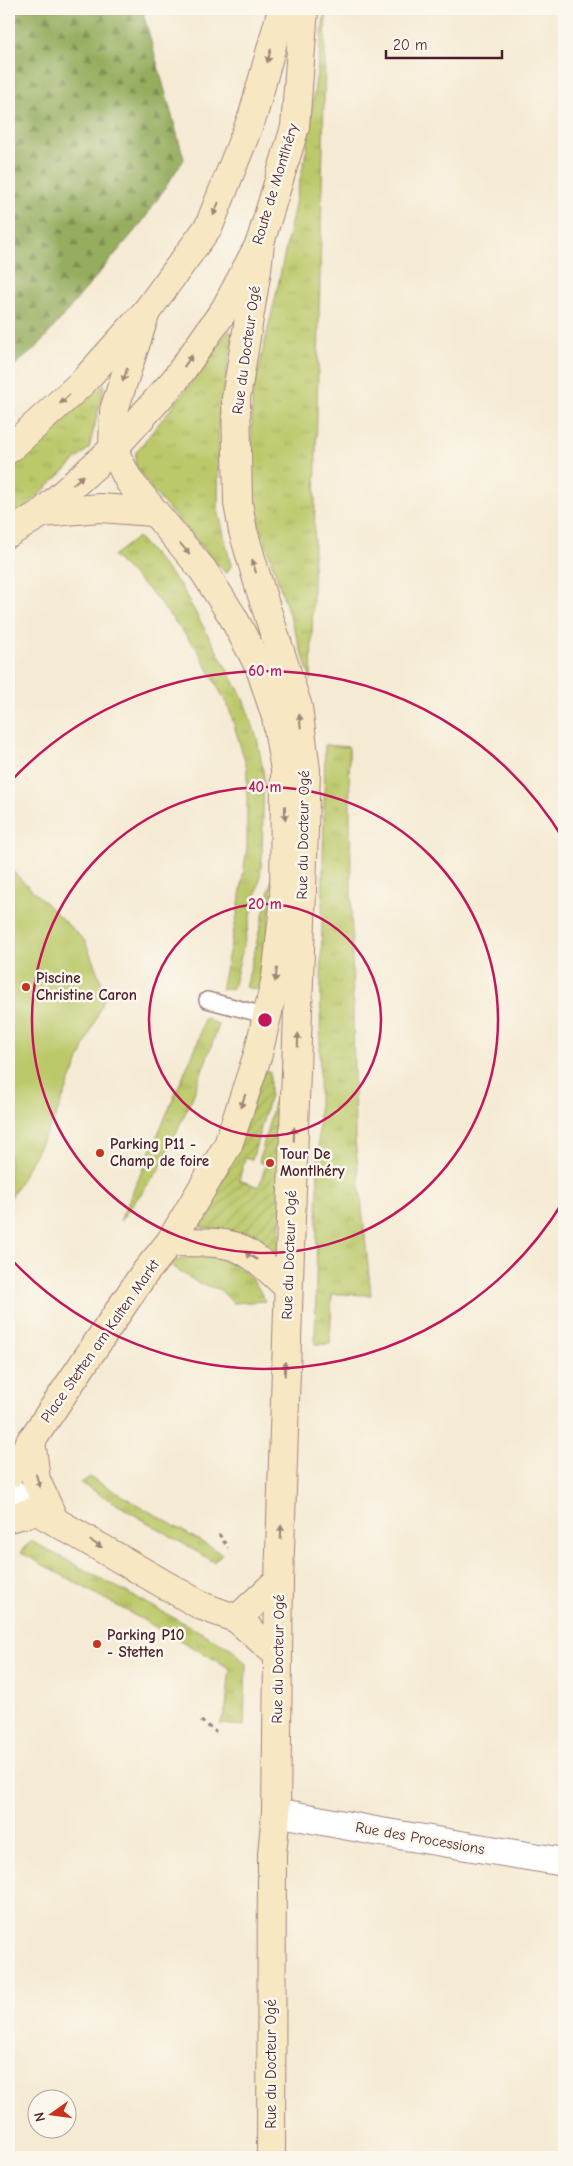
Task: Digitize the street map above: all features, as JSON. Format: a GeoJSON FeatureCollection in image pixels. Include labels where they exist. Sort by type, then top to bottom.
{"type":"FeatureCollection","features":[{"type":"Feature","properties":{"kind":"main road"},"geometry":{"type":"LineString","coordinates":[[9,449],[83,382],[146,312],[209,226],[253,115],[282,9]]}},
{"type":"Feature","properties":{"kind":"main road","name":"Route de Montlhéry"},"geometry":{"type":"LineString","coordinates":[[9,532],[42,513],[113,449],[175,380],[225,310],[260,243],[295,127],[304,9]]}},
{"type":"Feature","properties":{"kind":"main road","name":"Rue du Docteur Ogé"},"geometry":{"type":"LineString","coordinates":[[260,243],[236,398],[238,503],[243,531],[298,707],[306,770],[279,1580],[276,1812],[272,1854],[270,2157]]}},
{"type":"Feature","properties":{"kind":"main road","name":"Rue du Docteur Ogé"},"geometry":{"type":"LineString","coordinates":[[146,312],[114,410],[113,449],[129,481],[203,570],[233,616],[260,668],[276,717],[285,770],[284,906],[276,978],[268,1016],[258,1054],[228,1145],[170,1242]]}},
{"type":"Feature","properties":{"kind":"main road"},"geometry":{"type":"LineString","coordinates":[[42,513],[100,508],[153,512]]}},
{"type":"Feature","properties":{"kind":"main road"},"geometry":{"type":"LineString","coordinates":[[170,1242],[209,1243],[236,1247],[258,1260],[288,1287]]}},
{"type":"Feature","properties":{"kind":"main road","name":"Place Stetten am Kalten Markt"},"geometry":{"type":"LineString","coordinates":[[9,1474],[143,1275],[170,1242]]}},
{"type":"Feature","properties":{"kind":"main road"},"geometry":{"type":"LineString","coordinates":[[31,1440],[36,1480],[45,1515]]}},
{"type":"Feature","properties":{"kind":"main road"},"geometry":{"type":"LineString","coordinates":[[9,1518],[45,1515],[202,1606],[237,1619],[278,1655]]}},
{"type":"Feature","properties":{"kind":"main road"},"geometry":{"type":"LineString","coordinates":[[237,1619],[279,1580]]}},
{"type":"Feature","properties":{"kind":"street"},"geometry":{"type":"LineString","coordinates":[[9,1491],[45,1515]]}},
{"type":"Feature","properties":{"kind":"street","name":"Rue des Processions"},"geometry":{"type":"LineString","coordinates":[[276,1812],[375,1832],[564,1862]]}},
{"type":"Feature","properties":{"kind":"lane"},"geometry":{"type":"LineString","coordinates":[[208,1000],[268,1016]]}},
{"type":"Feature","properties":{"kind":"path"},"geometry":{"type":"LineString","coordinates":[[219,1534],[228,1548]]}},
{"type":"Feature","properties":{"kind":"path"},"geometry":{"type":"LineString","coordinates":[[201,1721],[216,1732]]}},
{"type":"Feature","properties":{"kind":"green space"},"geometry":{"type":"Polygon","coordinates":[[[9,9],[142,9],[184,159],[143,221],[37,347],[9,370],[9,9]]]}},
{"type":"Feature","properties":{"kind":"green space"},"geometry":{"type":"Polygon","coordinates":[[[325,9],[311,680],[255,512],[251,462],[252,397],[276,295],[307,147],[325,9]]]}},
{"type":"Feature","properties":{"kind":"green space"},"geometry":{"type":"Polygon","coordinates":[[[228,331],[234,333],[219,414],[218,509],[231,566],[226,574],[152,490],[135,464],[136,452],[189,386],[228,331]]]}},
{"type":"Feature","properties":{"kind":"green space"},"geometry":{"type":"Polygon","coordinates":[[[105,384],[89,448],[21,511],[9,518],[9,465],[105,384]]]}},
{"type":"Feature","properties":{"kind":"green space"},"geometry":{"type":"Polygon","coordinates":[[[138,537],[180,585],[242,696],[257,738],[264,776],[260,879],[233,988],[221,990],[238,911],[247,847],[247,768],[229,708],[199,652],[152,593],[113,556],[138,537]]]}},
{"type":"Feature","properties":{"kind":"green space"},"geometry":{"type":"Polygon","coordinates":[[[325,745],[349,747],[355,1140],[371,1295],[332,1294],[330,1344],[315,1344],[325,745]]]}},
{"type":"Feature","properties":{"kind":"green space"},"geometry":{"type":"Polygon","coordinates":[[[9,868],[85,941],[106,994],[55,1118],[9,1201],[9,868]]]}},
{"type":"Feature","properties":{"kind":"green space"},"geometry":{"type":"Polygon","coordinates":[[[274,869],[267,943],[258,990],[246,987],[274,869]]]}},
{"type":"Feature","properties":{"kind":"green space"},"geometry":{"type":"Polygon","coordinates":[[[204,1017],[219,1025],[193,1096],[159,1170],[120,1221],[198,1042],[204,1017]]]}},
{"type":"Feature","properties":{"kind":"green space"},"geometry":{"type":"Polygon","coordinates":[[[264,1070],[270,1072],[270,1095],[252,1160],[245,1158],[239,1180],[259,1187],[266,1164],[259,1162],[276,1095],[280,1094],[283,1184],[278,1250],[267,1252],[235,1235],[200,1227],[242,1135],[264,1070]]]}},
{"type":"Feature","properties":{"kind":"green space"},"geometry":{"type":"Polygon","coordinates":[[[207,1256],[227,1262],[242,1270],[255,1283],[265,1301],[233,1303],[219,1289],[198,1283],[169,1264],[187,1257],[207,1256]]]}},
{"type":"Feature","properties":{"kind":"green space"},"geometry":{"type":"Polygon","coordinates":[[[90,1477],[222,1554],[214,1562],[81,1483],[90,1477]]]}},
{"type":"Feature","properties":{"kind":"green space"},"geometry":{"type":"Polygon","coordinates":[[[31,1541],[232,1649],[246,1664],[244,1726],[220,1724],[226,1708],[230,1668],[20,1552],[31,1541]]]}},
{"type":"Feature","properties":{"kind":"place","name":"Piscine Christine Caron"},"geometry":{"type":"Point","coordinates":[26,987]}},
{"type":"Feature","properties":{"kind":"place","name":"Parking P11 - Champ de foire"},"geometry":{"type":"Point","coordinates":[100,1153]}},
{"type":"Feature","properties":{"kind":"place","name":"Tour De Montlhéry"},"geometry":{"type":"Point","coordinates":[270,1163]}},
{"type":"Feature","properties":{"kind":"place","name":"Parking P10 - Stetten"},"geometry":{"type":"Point","coordinates":[97,1644]}}]}
